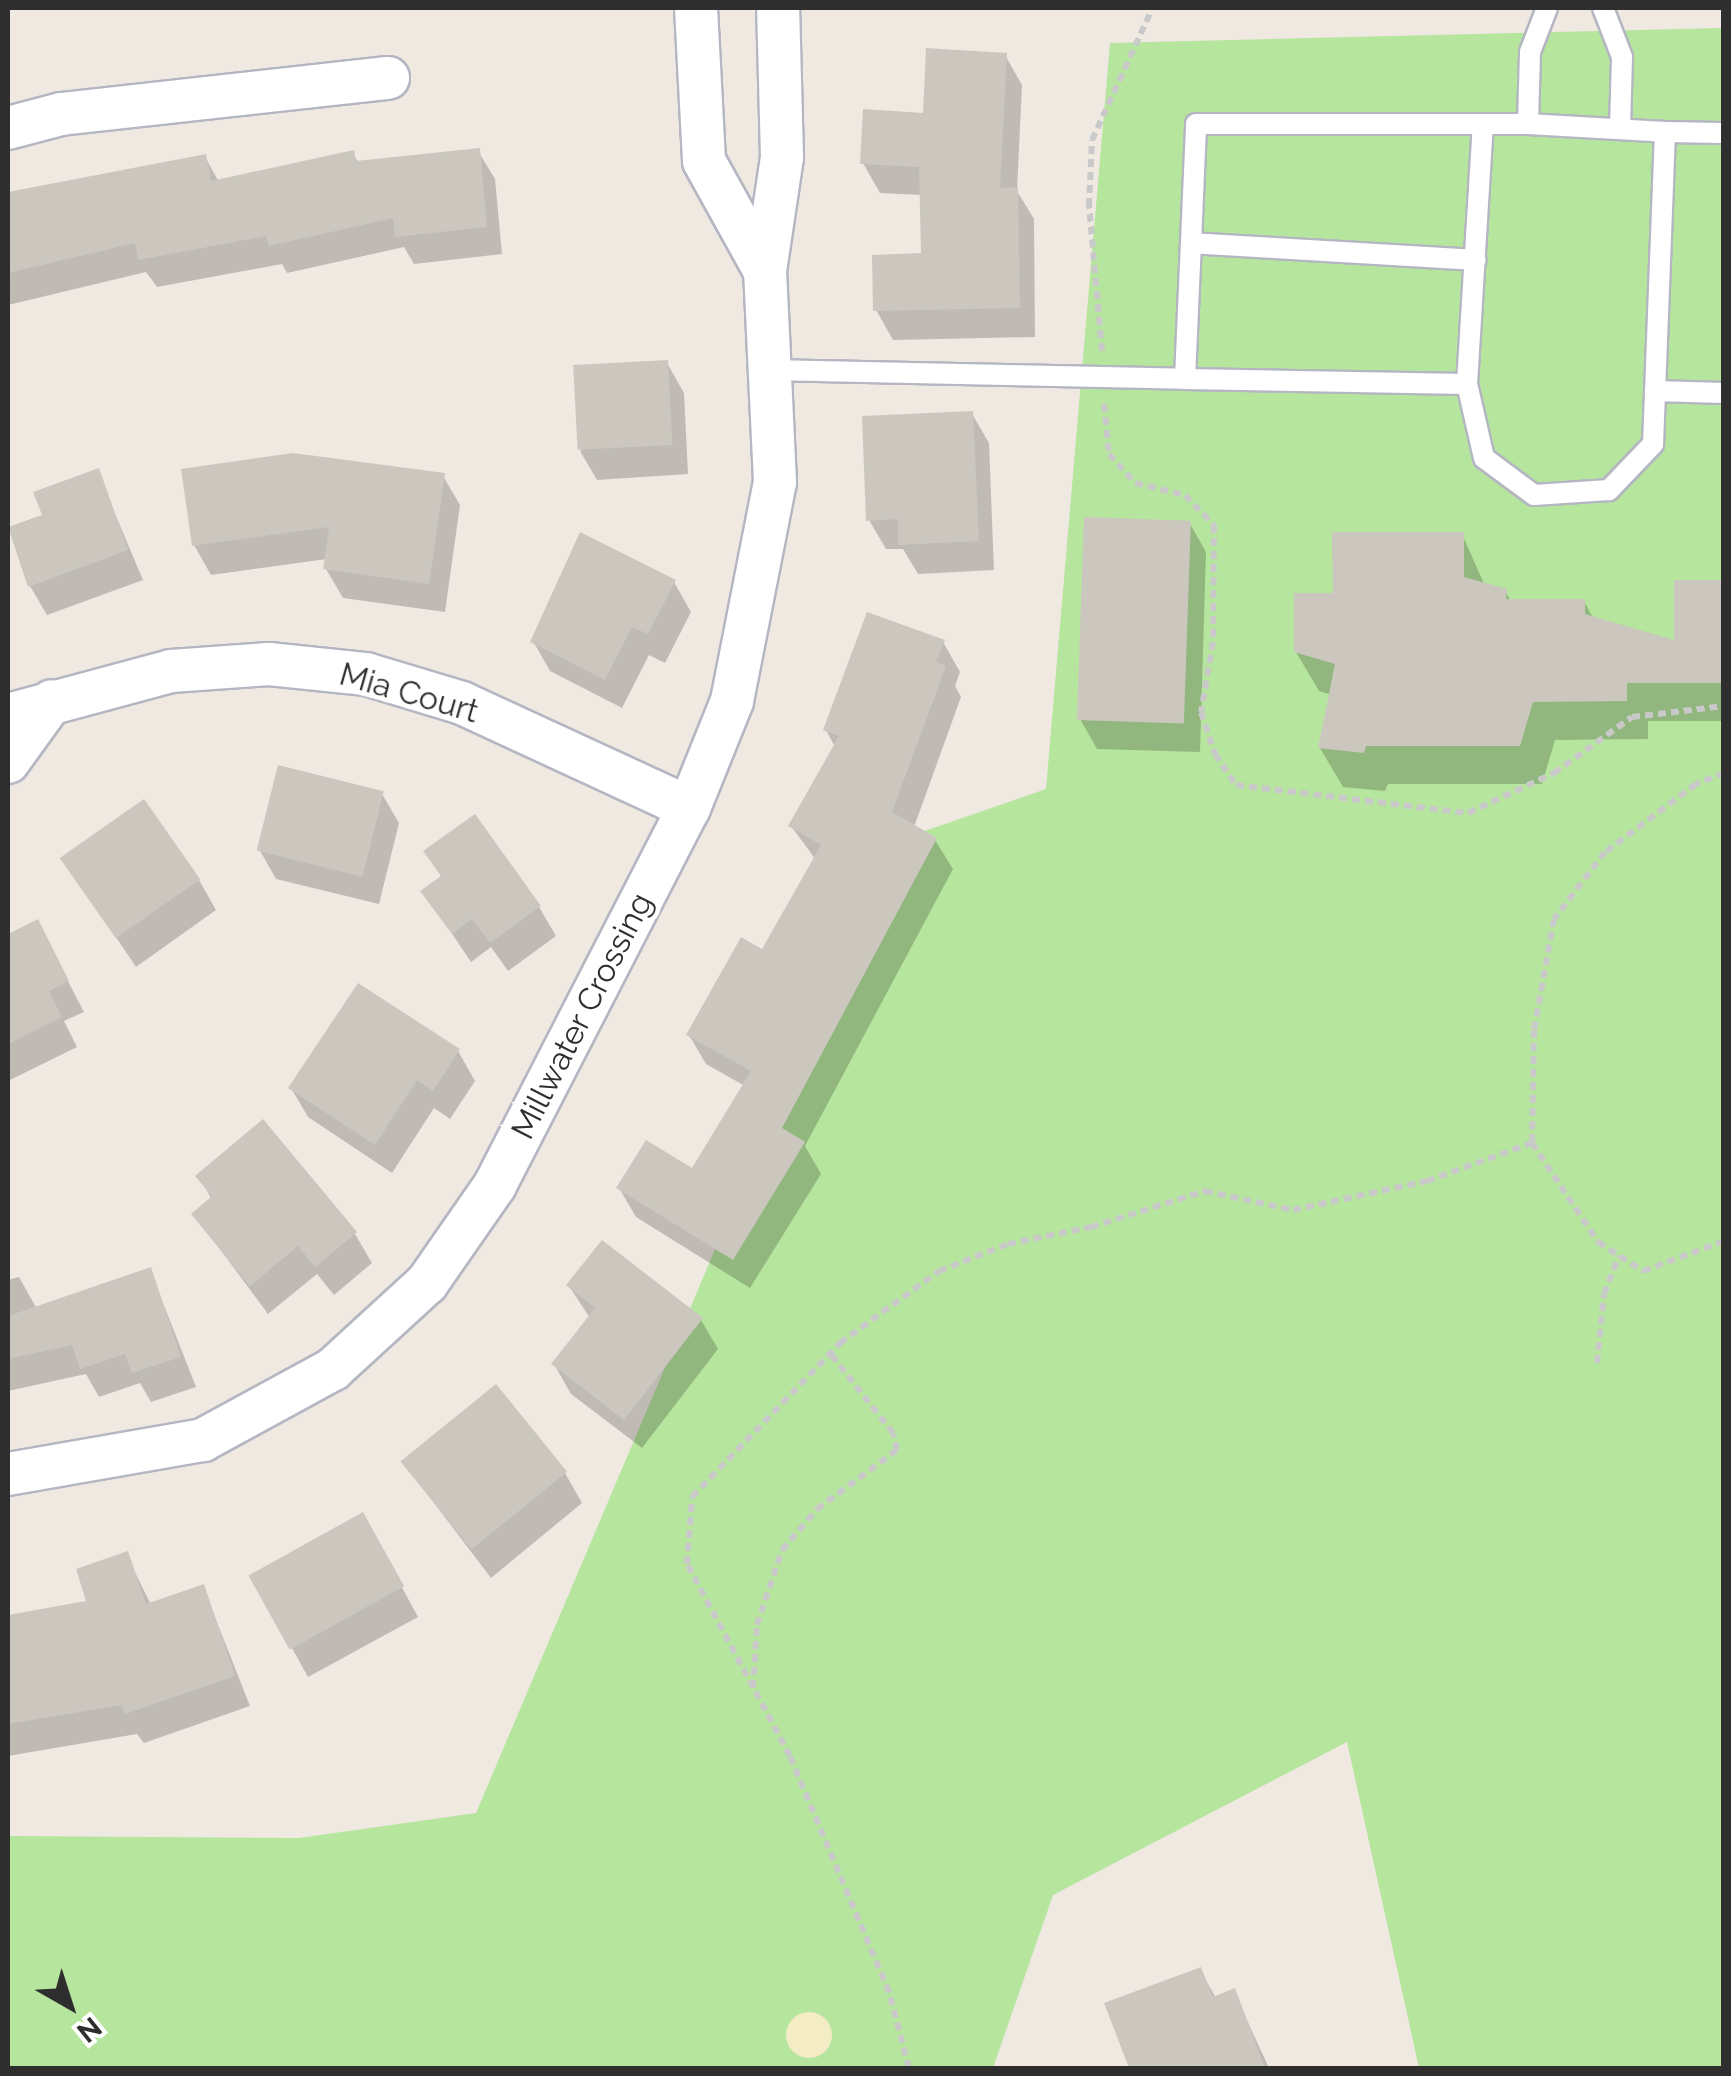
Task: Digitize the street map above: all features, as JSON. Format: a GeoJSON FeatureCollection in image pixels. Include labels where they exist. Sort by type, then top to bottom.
{"type":"FeatureCollection","features":[{"type":"Feature","properties":{"kind":"street","name":"Millwater Crossing"},"geometry":{"type":"LineString","coordinates":[[696,8],[704,162],[764,271]]}},
{"type":"Feature","properties":{"kind":"street","name":"Millwater Crossing"},"geometry":{"type":"LineString","coordinates":[[8,1474],[204,1440],[333,1369],[428,1284],[494,1185],[690,808],[732,701],[775,482],[764,271],[782,157],[778,8]]}},
{"type":"Feature","properties":{"kind":"street"},"geometry":{"type":"LineString","coordinates":[[8,128],[62,114],[388,78]]}},
{"type":"Feature","properties":{"kind":"street","name":"Mia Court"},"geometry":{"type":"LineString","coordinates":[[8,715],[172,672],[269,664],[366,674],[462,703],[690,808]]}},
{"type":"Feature","properties":{"kind":"street"},"geometry":{"type":"LineString","coordinates":[[8,762],[52,701]]}},
{"type":"Feature","properties":{"kind":"lane"},"geometry":{"type":"LineString","coordinates":[[1528,124],[1530,52],[1546,8]]}},
{"type":"Feature","properties":{"kind":"lane"},"geometry":{"type":"LineString","coordinates":[[1603,8],[1622,57],[1620,129]]}},
{"type":"Feature","properties":{"kind":"lane"},"geometry":{"type":"LineString","coordinates":[[1185,380],[1196,124],[1528,124],[1724,133]]}},
{"type":"Feature","properties":{"kind":"lane"},"geometry":{"type":"LineString","coordinates":[[1483,124],[1468,384],[1484,458],[1534,496],[1609,490],[1653,444],[1665,132]]}},
{"type":"Feature","properties":{"kind":"lane"},"geometry":{"type":"LineString","coordinates":[[1191,243],[1475,260]]}},
{"type":"Feature","properties":{"kind":"lane"},"geometry":{"type":"LineString","coordinates":[[769,370],[1468,384]]}},
{"type":"Feature","properties":{"kind":"lane"},"geometry":{"type":"LineString","coordinates":[[1655,391],[1724,392]]}},
{"type":"Feature","properties":{"kind":"path"},"geometry":{"type":"LineString","coordinates":[[1102,351],[1090,206],[1092,140],[1150,11]]}},
{"type":"Feature","properties":{"kind":"path"},"geometry":{"type":"LineString","coordinates":[[1104,410],[1109,454],[1135,483],[1185,495],[1214,524],[1213,642],[1200,712],[1214,754],[1236,785],[1468,813],[1554,774],[1632,717],[1724,706]]}},
{"type":"Feature","properties":{"kind":"path"},"geometry":{"type":"LineString","coordinates":[[1724,773],[1696,784],[1605,852],[1554,919],[1534,1030],[1532,1142],[1598,1242],[1643,1271],[1724,1241]]}},
{"type":"Feature","properties":{"kind":"path"},"geometry":{"type":"LineString","coordinates":[[909,2068],[889,1992],[838,1866],[753,1689],[714,1624],[687,1564],[692,1497],[830,1352],[939,1271],[1008,1244],[1091,1228],[1205,1191],[1294,1210],[1427,1181],[1532,1142]]}},
{"type":"Feature","properties":{"kind":"path"},"geometry":{"type":"LineString","coordinates":[[1596,1363],[1604,1294],[1619,1256]]}},
{"type":"Feature","properties":{"kind":"path"},"geometry":{"type":"LineString","coordinates":[[753,1689],[768,1576],[817,1509],[896,1450],[882,1420],[830,1352]]}},
{"type":"Feature","properties":{"kind":"green space"},"geometry":{"type":"Polygon","coordinates":[[[1723,28],[1723,2068],[1419,2068],[1347,1742],[1053,1895],[993,2068],[8,2068],[8,1836],[299,1838],[476,1813],[887,844],[1046,789],[1110,43],[1723,28]]]}},
{"type":"Feature","properties":{"kind":"sand"},"geometry":{"type":"Polygon","coordinates":[[[809,2012],[826,2018],[832,2035],[826,2052],[809,2058],[792,2052],[786,2035],[792,2018],[809,2012]]]}},
{"type":"Feature","properties":{"kind":"building"},"geometry":{"type":"Polygon","coordinates":[[[926,48],[1007,53],[1000,188],[1018,187],[1020,308],[873,311],[872,255],[921,253],[919,167],[860,164],[863,109],[923,113],[926,48]]]}},
{"type":"Feature","properties":{"kind":"building"},"geometry":{"type":"Polygon","coordinates":[[[480,148],[487,227],[395,237],[393,218],[269,246],[266,236],[138,260],[135,243],[8,273],[8,192],[206,154],[211,181],[354,150],[356,161],[480,148]]]}},
{"type":"Feature","properties":{"kind":"building"},"geometry":{"type":"Polygon","coordinates":[[[668,360],[672,445],[578,450],[573,365],[668,360]]]}},
{"type":"Feature","properties":{"kind":"building"},"geometry":{"type":"Polygon","coordinates":[[[973,411],[979,541],[898,545],[898,519],[866,521],[862,416],[973,411]]]}},
{"type":"Feature","properties":{"kind":"building"},"geometry":{"type":"Polygon","coordinates":[[[293,453],[445,473],[429,584],[323,569],[329,527],[192,546],[181,469],[293,453]]]}},
{"type":"Feature","properties":{"kind":"building"},"geometry":{"type":"Polygon","coordinates":[[[99,468],[128,550],[28,587],[8,527],[42,515],[33,492],[99,468]]]}},
{"type":"Feature","properties":{"kind":"building"},"geometry":{"type":"Polygon","coordinates":[[[1084,517],[1191,521],[1184,724],[1077,720],[1084,517]]]}},
{"type":"Feature","properties":{"kind":"building"},"geometry":{"type":"Polygon","coordinates":[[[580,532],[676,580],[648,634],[632,627],[605,680],[530,642],[580,532]]]}},
{"type":"Feature","properties":{"kind":"building"},"geometry":{"type":"Polygon","coordinates":[[[1332,532],[1464,532],[1464,577],[1507,589],[1506,599],[1585,599],[1585,614],[1674,640],[1674,580],[1724,580],[1724,683],[1627,683],[1627,701],[1533,702],[1520,746],[1366,746],[1364,753],[1318,748],[1335,664],[1294,652],[1294,593],[1333,593],[1332,532]]]}},
{"type":"Feature","properties":{"kind":"building"},"geometry":{"type":"Polygon","coordinates":[[[867,612],[945,640],[936,662],[946,666],[892,812],[937,838],[782,1128],[805,1142],[733,1260],[616,1188],[646,1140],[692,1168],[751,1071],[686,1035],[741,937],[762,949],[821,845],[788,826],[839,736],[823,730],[867,612]]]}},
{"type":"Feature","properties":{"kind":"building"},"geometry":{"type":"Polygon","coordinates":[[[278,765],[384,791],[362,877],[257,850],[278,765]]]}},
{"type":"Feature","properties":{"kind":"building"},"geometry":{"type":"Polygon","coordinates":[[[144,799],[200,879],[116,938],[60,858],[144,799]]]}},
{"type":"Feature","properties":{"kind":"building"},"geometry":{"type":"Polygon","coordinates":[[[475,814],[541,906],[490,943],[472,919],[452,934],[420,891],[441,876],[423,851],[475,814]]]}},
{"type":"Feature","properties":{"kind":"building"},"geometry":{"type":"Polygon","coordinates":[[[38,919],[69,981],[49,991],[62,1017],[8,1044],[8,934],[38,919]]]}},
{"type":"Feature","properties":{"kind":"building"},"geometry":{"type":"Polygon","coordinates":[[[358,983],[460,1049],[433,1091],[417,1080],[375,1145],[288,1088],[358,983]]]}},
{"type":"Feature","properties":{"kind":"building"},"geometry":{"type":"Polygon","coordinates":[[[263,1119],[357,1232],[315,1267],[298,1246],[250,1286],[191,1214],[212,1196],[195,1176],[263,1119]]]}},
{"type":"Feature","properties":{"kind":"building"},"geometry":{"type":"Polygon","coordinates":[[[602,1240],[703,1318],[624,1420],[551,1364],[595,1308],[566,1285],[602,1240]]]}},
{"type":"Feature","properties":{"kind":"building"},"geometry":{"type":"Polygon","coordinates":[[[151,1267],[181,1357],[132,1373],[125,1354],[80,1369],[72,1345],[8,1359],[8,1316],[151,1267]]]}},
{"type":"Feature","properties":{"kind":"building"},"geometry":{"type":"Polygon","coordinates":[[[496,1384],[567,1472],[472,1549],[400,1461],[496,1384]]]}},
{"type":"Feature","properties":{"kind":"building"},"geometry":{"type":"Polygon","coordinates":[[[363,1512],[404,1586],[290,1650],[248,1576],[363,1512]]]}},
{"type":"Feature","properties":{"kind":"building"},"geometry":{"type":"Polygon","coordinates":[[[128,1551],[146,1604],[204,1584],[235,1676],[125,1714],[121,1705],[8,1724],[8,1615],[86,1601],[76,1569],[128,1551]]]}},
{"type":"Feature","properties":{"kind":"building"},"geometry":{"type":"Polygon","coordinates":[[[1201,1967],[1213,1997],[1235,1988],[1265,2068],[1129,2068],[1104,2003],[1201,1967]]]}}]}
